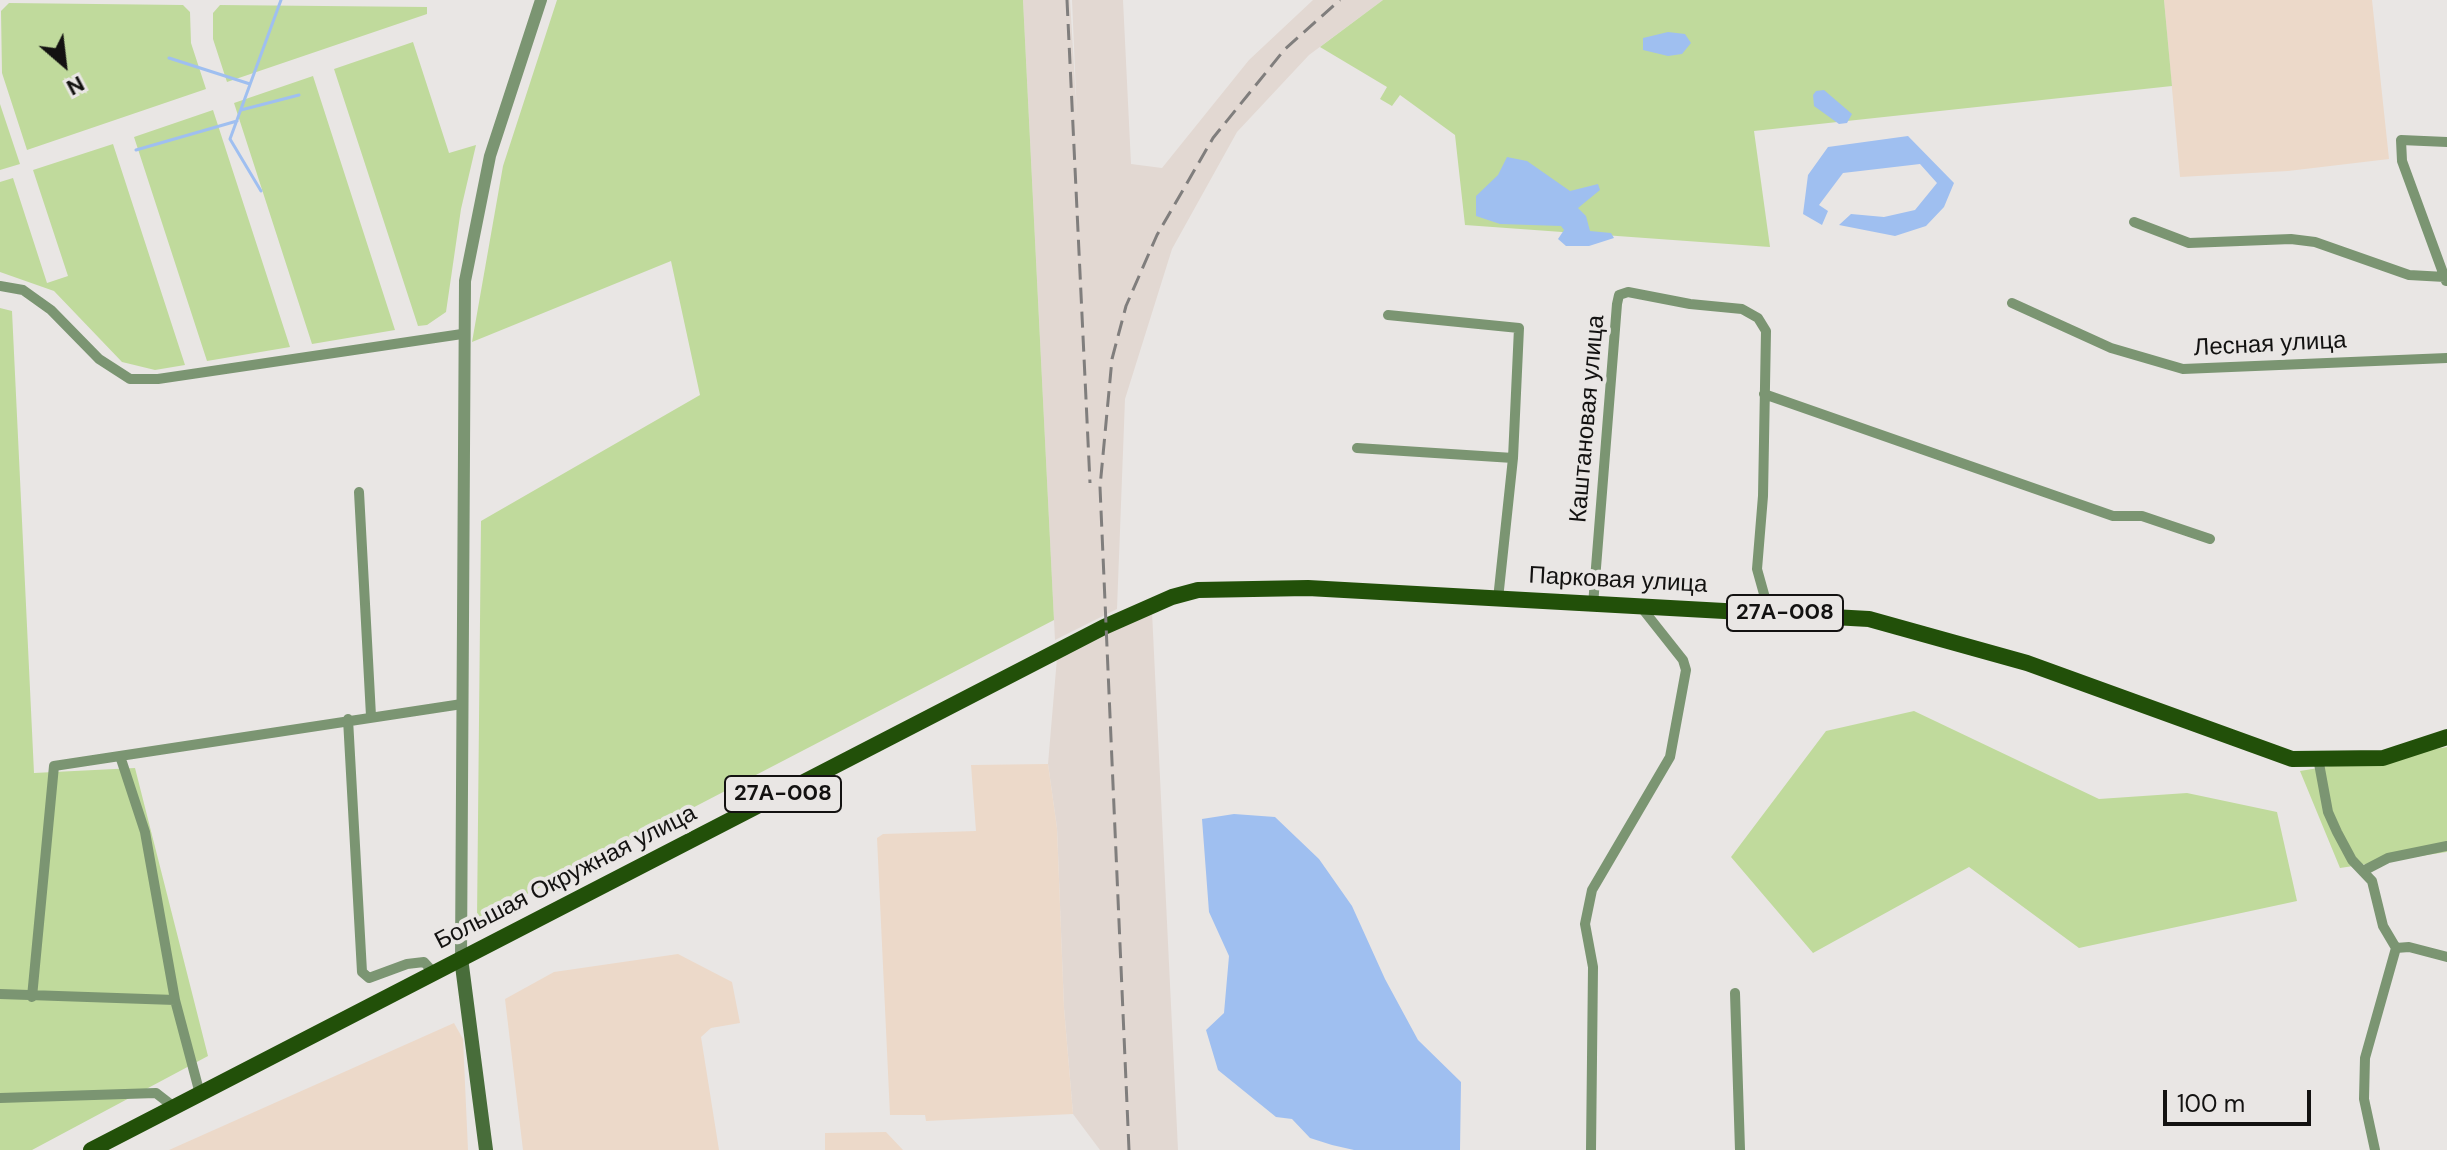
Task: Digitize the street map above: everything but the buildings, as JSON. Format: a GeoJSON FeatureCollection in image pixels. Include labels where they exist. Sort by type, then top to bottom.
{"type":"FeatureCollection","features":[{"type":"Feature","properties":{"kind":"main road","name":"Парковая улица"},"geometry":{"type":"LineString","coordinates":[[1104,627],[1172,597],[1224,587],[1360,590],[1869,619],[2027,663],[2292,759],[2383,758],[2447,737]]}},
{"type":"Feature","properties":{"kind":"main road","name":"Большая Окружная улица"},"geometry":{"type":"LineString","coordinates":[[91,1150],[1104,627]]}},
{"type":"Feature","properties":{"kind":"main road"},"geometry":{"type":"LineString","coordinates":[[461,958],[486,1150]]}},
{"type":"Feature","properties":{"kind":"street"},"geometry":{"type":"LineString","coordinates":[[461,958],[462,334],[465,281],[490,156],[541,0]]}},
{"type":"Feature","properties":{"kind":"street"},"geometry":{"type":"LineString","coordinates":[[2134,222],[2189,243],[2291,239],[2315,242],[2409,275],[2446,280],[2402,161],[2401,140],[2447,142]]}},
{"type":"Feature","properties":{"kind":"street"},"geometry":{"type":"LineString","coordinates":[[0,286],[23,290],[42,303],[99,359],[130,379],[158,379],[462,334]]}},
{"type":"Feature","properties":{"kind":"street","name":"Каштановая улица"},"geometry":{"type":"LineString","coordinates":[[1593,605],[1619,295],[1628,292],[1690,304],[1742,309],[1758,318],[1766,331],[1763,496],[1757,569],[1769,612]]}},
{"type":"Feature","properties":{"kind":"street","name":"Лесная улица"},"geometry":{"type":"LineString","coordinates":[[2012,303],[2111,348],[2183,369],[2447,358]]}},
{"type":"Feature","properties":{"kind":"street"},"geometry":{"type":"LineString","coordinates":[[1388,315],[1519,328],[1513,458],[1498,599]]}},
{"type":"Feature","properties":{"kind":"street"},"geometry":{"type":"LineString","coordinates":[[1764,394],[2113,516],[2142,516],[2210,539]]}},
{"type":"Feature","properties":{"kind":"street"},"geometry":{"type":"LineString","coordinates":[[1357,448],[1513,458]]}},
{"type":"Feature","properties":{"kind":"street"},"geometry":{"type":"LineString","coordinates":[[359,492],[371,716]]}},
{"type":"Feature","properties":{"kind":"street"},"geometry":{"type":"LineString","coordinates":[[1591,1150],[1593,967],[1585,924],[1592,890],[1670,757],[1686,670],[1683,660],[1641,607]]}},
{"type":"Feature","properties":{"kind":"street"},"geometry":{"type":"LineString","coordinates":[[32,997],[54,766],[462,704]]}},
{"type":"Feature","properties":{"kind":"street"},"geometry":{"type":"LineString","coordinates":[[348,719],[362,972],[369,978],[407,964],[424,962],[434,973]]}},
{"type":"Feature","properties":{"kind":"street"},"geometry":{"type":"LineString","coordinates":[[120,756],[145,832],[175,1000],[200,1094]]}},
{"type":"Feature","properties":{"kind":"street"},"geometry":{"type":"LineString","coordinates":[[2318,758],[2328,812],[2337,832],[2372,881],[2383,926],[2396,948],[2365,1058],[2364,1099],[2375,1150]]}},
{"type":"Feature","properties":{"kind":"street"},"geometry":{"type":"LineString","coordinates":[[2363,871],[2388,858],[2447,846]]}},
{"type":"Feature","properties":{"kind":"street"},"geometry":{"type":"LineString","coordinates":[[2396,948],[2409,947],[2447,957]]}},
{"type":"Feature","properties":{"kind":"street"},"geometry":{"type":"LineString","coordinates":[[1735,993],[1740,1150]]}},
{"type":"Feature","properties":{"kind":"street"},"geometry":{"type":"LineString","coordinates":[[0,994],[175,1000]]}},
{"type":"Feature","properties":{"kind":"street"},"geometry":{"type":"LineString","coordinates":[[0,1098],[156,1093],[174,1107]]}},
{"type":"Feature","properties":{"kind":"shaded area"},"geometry":{"type":"Polygon","coordinates":[[[1023,0],[1070,0],[1077,117],[1072,0],[1123,0],[1131,164],[1162,168],[1249,60],[1313,0],[1383,0],[1309,55],[1237,132],[1172,249],[1125,399],[1117,609],[1055,640],[1023,0]]]}},
{"type":"Feature","properties":{"kind":"shaded area"},"geometry":{"type":"Polygon","coordinates":[[[2164,0],[2372,0],[2389,159],[2288,171],[2180,177],[2164,0]]]}},
{"type":"Feature","properties":{"kind":"shaded area"},"geometry":{"type":"Polygon","coordinates":[[[1152,612],[1178,1150],[1100,1150],[1073,1114],[1064,1008],[1057,828],[1048,764],[1057,658],[1152,612]]]}},
{"type":"Feature","properties":{"kind":"shaded area"},"geometry":{"type":"Polygon","coordinates":[[[1048,764],[1057,828],[1064,1008],[1073,1114],[926,1121],[925,1115],[890,1115],[877,838],[883,834],[976,831],[971,765],[1048,764]]]}},
{"type":"Feature","properties":{"kind":"shaded area"},"geometry":{"type":"Polygon","coordinates":[[[678,954],[732,982],[740,1023],[711,1028],[701,1037],[719,1150],[523,1150],[505,999],[554,972],[678,954]]]}},
{"type":"Feature","properties":{"kind":"shaded area"},"geometry":{"type":"Polygon","coordinates":[[[454,1023],[463,1039],[468,1150],[169,1150],[454,1023]]]}},
{"type":"Feature","properties":{"kind":"shaded area"},"geometry":{"type":"Polygon","coordinates":[[[886,1132],[903,1150],[825,1150],[825,1133],[886,1132]]]}},
{"type":"Feature","properties":{"kind":"green space"},"geometry":{"type":"Polygon","coordinates":[[[557,0],[1023,0],[1054,620],[477,920],[481,521],[700,395],[671,261],[472,342],[503,166],[557,0]]]}},
{"type":"Feature","properties":{"kind":"green space"},"geometry":{"type":"Polygon","coordinates":[[[1383,0],[2164,0],[2172,86],[1754,131],[1770,247],[1465,225],[1455,135],[1400,95],[1392,106],[1380,99],[1387,87],[1320,47],[1383,0]]]}},
{"type":"Feature","properties":{"kind":"green space"},"geometry":{"type":"Polygon","coordinates":[[[9,3],[183,5],[190,12],[191,43],[206,89],[27,150],[2,73],[1,11],[9,3]]]}},
{"type":"Feature","properties":{"kind":"green space"},"geometry":{"type":"Polygon","coordinates":[[[220,5],[427,7],[427,14],[227,82],[213,39],[213,13],[220,5]]]}},
{"type":"Feature","properties":{"kind":"green space"},"geometry":{"type":"Polygon","coordinates":[[[413,42],[449,153],[476,145],[461,209],[446,312],[427,325],[418,326],[334,69],[413,42]]]}},
{"type":"Feature","properties":{"kind":"green space"},"geometry":{"type":"Polygon","coordinates":[[[313,76],[395,330],[312,344],[234,103],[313,76]]]}},
{"type":"Feature","properties":{"kind":"green space"},"geometry":{"type":"Polygon","coordinates":[[[0,104],[20,164],[0,170],[0,104]]]}},
{"type":"Feature","properties":{"kind":"green space"},"geometry":{"type":"Polygon","coordinates":[[[213,110],[290,347],[207,361],[134,137],[213,110]]]}},
{"type":"Feature","properties":{"kind":"green space"},"geometry":{"type":"Polygon","coordinates":[[[113,144],[185,365],[155,370],[122,362],[54,291],[0,272],[0,182],[13,178],[47,283],[68,276],[33,170],[113,144]]]}},
{"type":"Feature","properties":{"kind":"green space"},"geometry":{"type":"Polygon","coordinates":[[[0,308],[12,311],[34,773],[135,768],[208,1056],[32,1150],[0,1150],[0,308]]]}},
{"type":"Feature","properties":{"kind":"green space"},"geometry":{"type":"Polygon","coordinates":[[[1914,711],[2099,799],[2187,793],[2277,812],[2297,901],[2079,948],[1969,867],[1813,953],[1731,857],[1826,731],[1914,711]]]}},
{"type":"Feature","properties":{"kind":"green space"},"geometry":{"type":"Polygon","coordinates":[[[2447,747],[2447,852],[2340,868],[2300,771],[2447,747]]]}},
{"type":"Feature","properties":{"kind":"water"},"geometry":{"type":"Polygon","coordinates":[[[1668,32],[1685,34],[1691,43],[1682,54],[1668,56],[1643,50],[1643,38],[1668,32]]]}},
{"type":"Feature","properties":{"kind":"water"},"geometry":{"type":"Polygon","coordinates":[[[1824,90],[1852,114],[1847,123],[1839,124],[1814,106],[1813,95],[1816,91],[1824,90]]]}},
{"type":"Feature","properties":{"kind":"water"},"geometry":{"type":"Polygon","coordinates":[[[1908,136],[1954,183],[1944,207],[1926,226],[1895,236],[1839,225],[1851,214],[1884,217],[1915,210],[1937,183],[1920,164],[1843,173],[1819,205],[1828,211],[1822,225],[1803,214],[1808,175],[1828,147],[1908,136]]]}},
{"type":"Feature","properties":{"kind":"water"},"geometry":{"type":"Polygon","coordinates":[[[1507,157],[1527,161],[1570,191],[1598,184],[1600,190],[1578,208],[1586,216],[1590,231],[1611,233],[1614,238],[1589,246],[1566,246],[1558,239],[1564,230],[1561,226],[1500,224],[1476,216],[1476,196],[1498,175],[1507,157]]]}},
{"type":"Feature","properties":{"kind":"water"},"geometry":{"type":"Polygon","coordinates":[[[1234,814],[1275,817],[1319,859],[1352,906],[1385,979],[1418,1040],[1461,1082],[1460,1150],[1354,1150],[1310,1138],[1292,1119],[1276,1117],[1218,1070],[1206,1030],[1224,1013],[1229,956],[1209,912],[1202,819],[1234,814]]]}},
{"type":"Feature","properties":{"kind":"waterway"},"geometry":{"type":"LineString","coordinates":[[261,191],[230,139],[281,0]]}},
{"type":"Feature","properties":{"kind":"waterway"},"geometry":{"type":"LineString","coordinates":[[169,58],[250,84]]}},
{"type":"Feature","properties":{"kind":"waterway"},"geometry":{"type":"LineString","coordinates":[[241,110],[299,95]]}},
{"type":"Feature","properties":{"kind":"waterway"},"geometry":{"type":"LineString","coordinates":[[136,150],[237,121]]}},
{"type":"Feature","properties":{"kind":"railway"},"geometry":{"type":"LineString","coordinates":[[1067,0],[1090,483]]}},
{"type":"Feature","properties":{"kind":"railway"},"geometry":{"type":"LineString","coordinates":[[1129,1150],[1100,487],[1112,359],[1126,306],[1157,235],[1213,138],[1285,49],[1340,0]]}}]}
